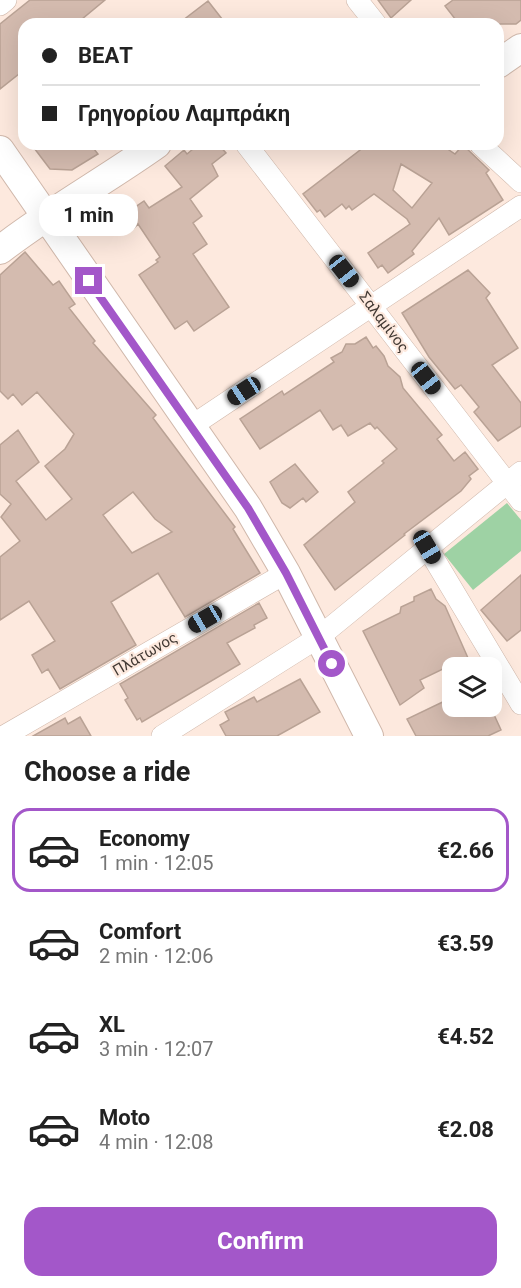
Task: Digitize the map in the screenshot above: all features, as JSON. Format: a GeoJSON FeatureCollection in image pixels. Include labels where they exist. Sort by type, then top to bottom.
{"type":"FeatureCollection","features":[{"type":"Feature","properties":{"kind":"main road"},"geometry":{"type":"LineString","coordinates":[[504,60],[521,48]]}},
{"type":"Feature","properties":{"kind":"main road"},"geometry":{"type":"LineString","coordinates":[[0,150],[43,216],[248,508],[286,573],[369,736]]}},
{"type":"Feature","properties":{"kind":"main road"},"geometry":{"type":"LineString","coordinates":[[0,250],[43,216],[121,170],[149,150]]}},
{"type":"Feature","properties":{"kind":"street"},"geometry":{"type":"LineString","coordinates":[[0,5],[6,0]]}},
{"type":"Feature","properties":{"kind":"street"},"geometry":{"type":"LineString","coordinates":[[357,0],[370,18]]}},
{"type":"Feature","properties":{"kind":"street","name":"Σαλαμίνος"},"geometry":{"type":"LineString","coordinates":[[251,150],[372,307],[514,478],[521,501]]}},
{"type":"Feature","properties":{"kind":"street"},"geometry":{"type":"LineString","coordinates":[[486,150],[521,182]]}},
{"type":"Feature","properties":{"kind":"street"},"geometry":{"type":"LineString","coordinates":[[190,427],[521,206]]}},
{"type":"Feature","properties":{"kind":"street"},"geometry":{"type":"LineString","coordinates":[[162,736],[319,637],[514,478]]}},
{"type":"Feature","properties":{"kind":"street"},"geometry":{"type":"LineString","coordinates":[[427,547],[521,704]]}},
{"type":"Feature","properties":{"kind":"street","name":"Πλάτωνος"},"geometry":{"type":"LineString","coordinates":[[4,736],[286,573]]}},
{"type":"Feature","properties":{"kind":"green space"},"geometry":{"type":"Polygon","coordinates":[[[507,503],[521,520],[521,551],[473,590],[444,554],[507,503]]]}},
{"type":"Feature","properties":{"kind":"building"},"geometry":{"type":"Polygon","coordinates":[[[30,0],[105,0],[83,18],[18,18],[18,75],[0,89],[0,24],[30,0]]]}},
{"type":"Feature","properties":{"kind":"building"},"geometry":{"type":"Polygon","coordinates":[[[378,0],[411,0],[391,18],[378,0]]]}},
{"type":"Feature","properties":{"kind":"building"},"geometry":{"type":"Polygon","coordinates":[[[453,0],[521,0],[521,20],[516,24],[504,24],[504,18],[454,18],[445,6],[453,0]]]}},
{"type":"Feature","properties":{"kind":"building"},"geometry":{"type":"Polygon","coordinates":[[[208,1],[221,18],[186,18],[208,1]]]}},
{"type":"Feature","properties":{"kind":"building"},"geometry":{"type":"Polygon","coordinates":[[[36,150],[95,150],[98,154],[72,170],[50,169],[36,150]]]}},
{"type":"Feature","properties":{"kind":"building"},"geometry":{"type":"Polygon","coordinates":[[[184,150],[187,154],[192,150],[223,150],[226,153],[212,164],[218,176],[190,199],[202,216],[193,223],[207,244],[193,254],[229,307],[194,331],[187,321],[175,329],[139,275],[158,262],[156,260],[160,257],[138,224],[134,228],[125,214],[144,201],[149,208],[182,187],[165,166],[184,150]]]}},
{"type":"Feature","properties":{"kind":"building"},"geometry":{"type":"Polygon","coordinates":[[[360,150],[449,150],[455,154],[459,150],[468,150],[489,170],[486,173],[503,200],[449,235],[439,218],[412,251],[414,254],[388,273],[382,265],[378,268],[368,253],[410,224],[407,219],[374,194],[352,210],[349,206],[346,209],[342,204],[325,217],[320,210],[317,212],[303,194],[360,150]],[[401,164],[393,190],[412,208],[432,183],[401,164]]]}},
{"type":"Feature","properties":{"kind":"building"},"geometry":{"type":"Polygon","coordinates":[[[25,252],[53,285],[59,281],[75,304],[69,308],[95,341],[93,343],[156,415],[153,418],[235,527],[233,529],[260,573],[185,617],[158,573],[111,602],[136,645],[60,689],[48,669],[42,673],[32,655],[55,641],[29,601],[0,620],[0,557],[20,541],[1,517],[11,504],[0,494],[0,445],[18,430],[39,462],[16,481],[46,520],[72,499],[45,466],[65,449],[74,434],[37,392],[22,405],[13,394],[8,399],[0,391],[0,275],[25,252]],[[133,492],[103,515],[132,553],[172,532],[155,519],[133,492]]]}},
{"type":"Feature","properties":{"kind":"building"},"geometry":{"type":"Polygon","coordinates":[[[468,270],[490,293],[486,298],[518,348],[492,365],[521,403],[521,426],[498,441],[474,412],[479,407],[461,385],[455,389],[429,357],[402,313],[468,270]]]}},
{"type":"Feature","properties":{"kind":"building"},"geometry":{"type":"Polygon","coordinates":[[[366,337],[373,348],[376,346],[384,356],[388,366],[400,377],[403,388],[442,435],[437,439],[454,461],[465,452],[478,469],[469,476],[471,479],[461,491],[335,590],[304,545],[355,502],[348,492],[384,463],[382,461],[397,449],[377,427],[375,429],[370,423],[348,436],[341,425],[333,430],[320,410],[260,449],[240,419],[282,391],[284,395],[334,362],[331,358],[342,352],[346,344],[355,344],[366,337]]]}},
{"type":"Feature","properties":{"kind":"building"},"geometry":{"type":"Polygon","coordinates":[[[295,464],[318,492],[306,502],[303,498],[290,508],[282,503],[270,482],[295,464]]]}},
{"type":"Feature","properties":{"kind":"building"},"geometry":{"type":"Polygon","coordinates":[[[521,575],[521,630],[507,641],[481,610],[521,575]]]}},
{"type":"Feature","properties":{"kind":"building"},"geometry":{"type":"Polygon","coordinates":[[[431,589],[436,599],[445,606],[468,657],[442,657],[442,669],[420,680],[424,688],[400,705],[363,631],[400,613],[401,607],[414,601],[414,597],[431,589]]]}},
{"type":"Feature","properties":{"kind":"building"},"geometry":{"type":"Polygon","coordinates":[[[259,603],[267,618],[254,625],[255,628],[227,643],[240,664],[142,722],[140,718],[137,720],[125,700],[128,698],[120,684],[259,603]]]}},
{"type":"Feature","properties":{"kind":"building"},"geometry":{"type":"Polygon","coordinates":[[[300,679],[320,712],[277,736],[226,736],[220,725],[229,720],[225,712],[254,697],[257,702],[300,679]]]}},
{"type":"Feature","properties":{"kind":"building"},"geometry":{"type":"Polygon","coordinates":[[[442,702],[442,717],[495,717],[501,730],[488,736],[416,736],[407,719],[442,702]]]}},
{"type":"Feature","properties":{"kind":"building"},"geometry":{"type":"Polygon","coordinates":[[[80,717],[91,736],[33,736],[65,718],[68,724],[80,717]]]}},
{"type":"Feature","properties":{"kind":"route"},"geometry":{"type":"LineString","coordinates":[[89,281],[248,508],[286,573],[332,664]]}}]}
